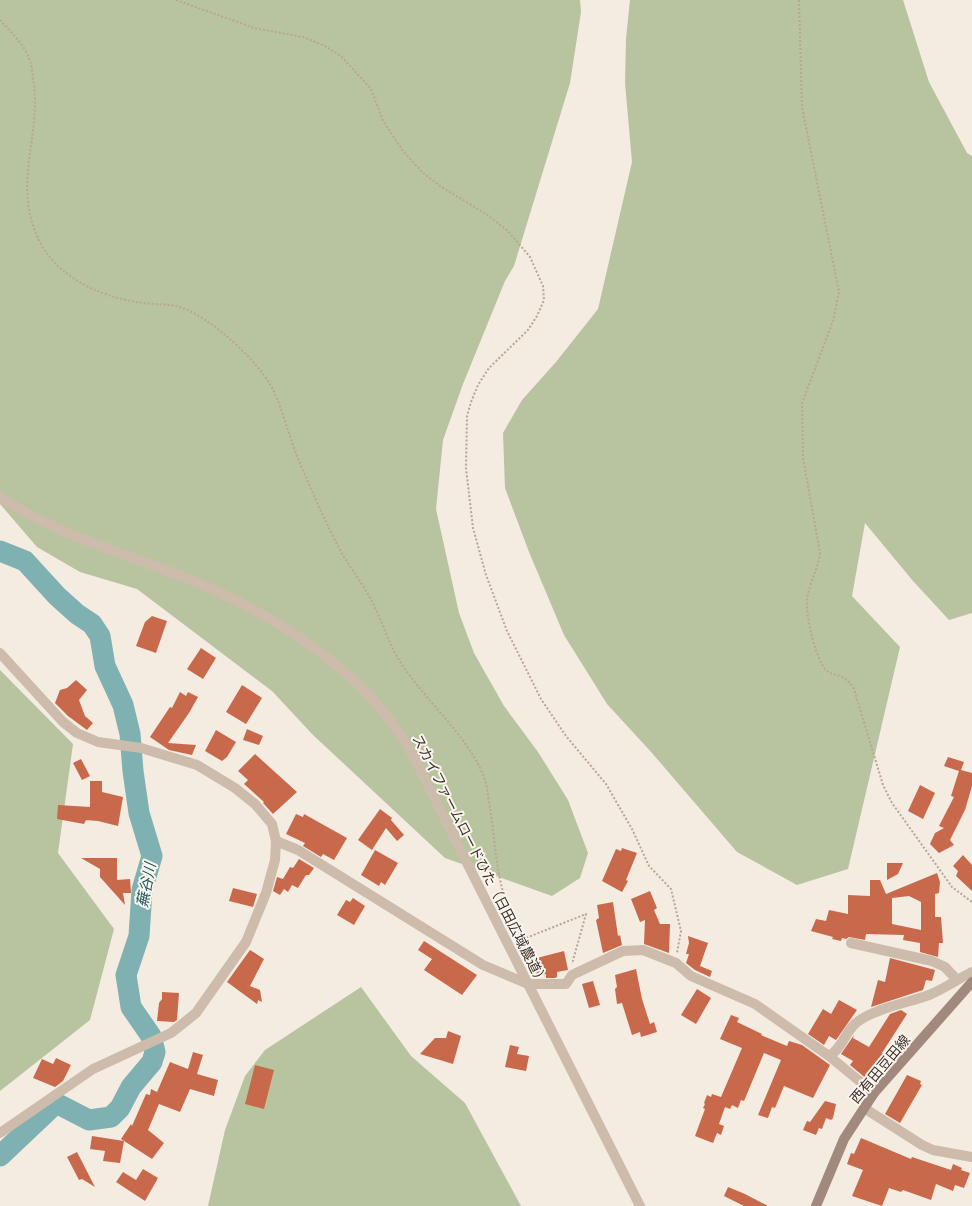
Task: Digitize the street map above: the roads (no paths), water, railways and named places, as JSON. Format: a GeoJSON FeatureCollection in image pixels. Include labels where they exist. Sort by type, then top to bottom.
{"type":"FeatureCollection","features":[{"type":"Feature","properties":{"kind":"main road","name":"西有田豆田線"},"geometry":{"type":"LineString","coordinates":[[816,1206],[844,1139],[874,1093],[972,982]]}},
{"type":"Feature","properties":{"kind":"street","name":"スカイファームロードひた（日田広域農道）"},"geometry":{"type":"LineString","coordinates":[[0,497],[21,511],[73,536],[170,572],[248,606],[294,633],[340,668],[376,703],[407,744],[640,1206]]}},
{"type":"Feature","properties":{"kind":"street"},"geometry":{"type":"LineString","coordinates":[[0,653],[63,722],[77,733],[98,742],[123,744],[141,748],[197,765],[235,788],[255,804],[272,824],[276,841],[275,860],[266,893],[246,942],[196,1013],[171,1033],[93,1069],[0,1133]]}},
{"type":"Feature","properties":{"kind":"street"},"geometry":{"type":"LineString","coordinates":[[276,841],[298,850],[483,965],[528,984],[566,984],[572,975],[623,951],[643,950],[676,964],[691,976],[755,1004],[829,1056],[874,1093]]}},
{"type":"Feature","properties":{"kind":"street"},"geometry":{"type":"LineString","coordinates":[[851,942],[932,961],[945,967],[957,980]]}},
{"type":"Feature","properties":{"kind":"street"},"geometry":{"type":"LineString","coordinates":[[829,1056],[836,1052],[846,1034],[857,1021],[930,994],[972,972]]}},
{"type":"Feature","properties":{"kind":"street"},"geometry":{"type":"LineString","coordinates":[[864,1108],[922,1145],[933,1150],[972,1157]]}},
{"type":"Feature","properties":{"kind":"waterway","name":"蕪谷川"},"geometry":{"type":"LineString","coordinates":[[0,551],[25,561],[57,596],[77,614],[92,624],[100,636],[105,666],[123,705],[130,734],[133,771],[139,813],[152,856],[142,890],[139,936],[126,975],[131,1007],[151,1036],[155,1052],[152,1062],[131,1087],[120,1108],[111,1117],[89,1120],[56,1103],[0,1156]]}}]}
